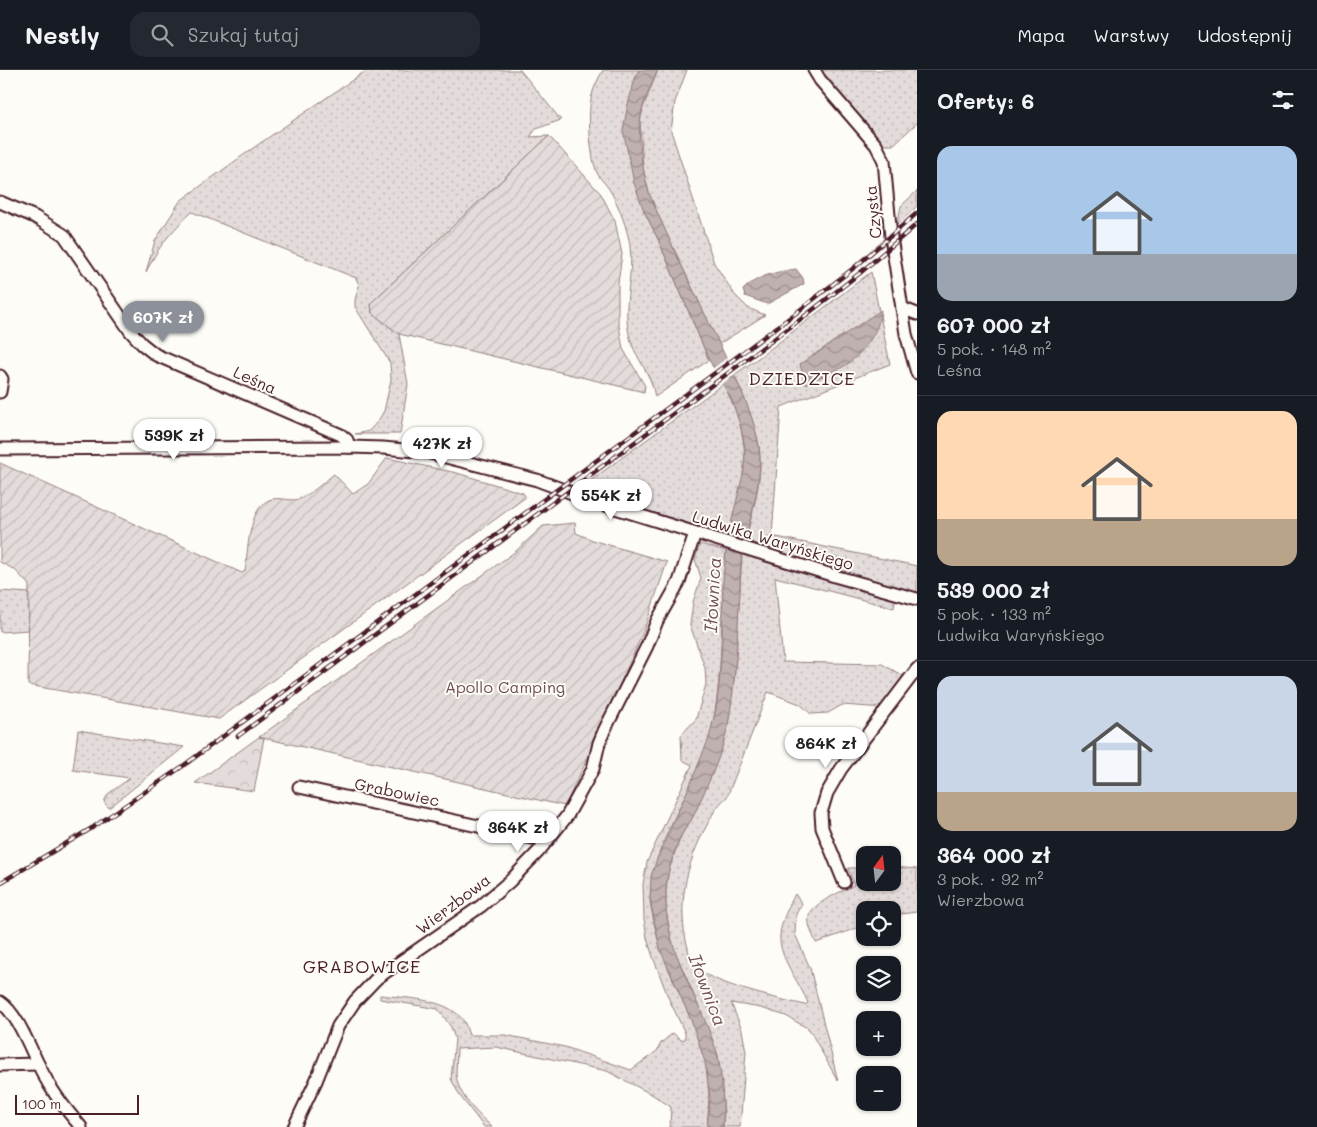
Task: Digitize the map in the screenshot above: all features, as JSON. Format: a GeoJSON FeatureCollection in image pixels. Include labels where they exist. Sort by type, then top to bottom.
{"type":"FeatureCollection","features":[{"type":"Feature","properties":{"kind":"street","name":"Czysta"},"geometry":{"type":"LineString","coordinates":[[814,70],[820,80],[876,145],[884,161],[891,237],[906,334],[917,373]]}},
{"type":"Feature","properties":{"kind":"street","name":"Leśna"},"geometry":{"type":"LineString","coordinates":[[0,202],[35,217],[64,235],[131,332],[156,355],[341,435],[347,440],[349,447]]}},
{"type":"Feature","properties":{"kind":"street"},"geometry":{"type":"LineString","coordinates":[[902,308],[917,314]]}},
{"type":"Feature","properties":{"kind":"street"},"geometry":{"type":"LineString","coordinates":[[0,376],[2,379],[0,392]]}},
{"type":"Feature","properties":{"kind":"street","name":"Ludwika Waryńskiego"},"geometry":{"type":"LineString","coordinates":[[0,449],[349,447],[426,452],[544,482],[586,499],[694,533],[917,599]]}},
{"type":"Feature","properties":{"kind":"street","name":"Wierzbowa"},"geometry":{"type":"LineString","coordinates":[[294,1127],[316,1081],[338,1026],[355,1001],[377,978],[481,906],[510,881],[567,816],[593,769],[604,731],[647,646],[657,621],[679,582],[694,533]]}},
{"type":"Feature","properties":{"kind":"street"},"geometry":{"type":"LineString","coordinates":[[844,882],[822,828],[821,813],[827,793],[841,769],[915,676]]}},
{"type":"Feature","properties":{"kind":"street","name":"Grabowiec"},"geometry":{"type":"LineString","coordinates":[[299,788],[547,841]]}},
{"type":"Feature","properties":{"kind":"street"},"geometry":{"type":"LineString","coordinates":[[0,1002],[5,1005],[22,1032],[46,1080],[81,1127]]}},
{"type":"Feature","properties":{"kind":"street"},"geometry":{"type":"LineString","coordinates":[[0,1065],[38,1064]]}},
{"type":"Feature","properties":{"kind":"green space"},"geometry":{"type":"Polygon","coordinates":[[[367,70],[520,70],[561,120],[536,129],[530,137],[549,136],[371,303],[372,313],[399,334],[408,384],[400,434],[355,434],[369,431],[378,421],[384,411],[391,380],[390,363],[355,307],[359,285],[356,278],[192,212],[166,239],[146,272],[155,241],[180,201],[367,70]]]}},
{"type":"Feature","properties":{"kind":"green space"},"geometry":{"type":"Polygon","coordinates":[[[603,70],[639,70],[635,79],[644,211],[658,239],[709,360],[655,397],[650,379],[631,343],[627,323],[631,257],[627,232],[619,209],[609,189],[597,173],[592,154],[589,122],[590,102],[594,88],[603,70]]]}},
{"type":"Feature","properties":{"kind":"green space"},"geometry":{"type":"Polygon","coordinates":[[[658,70],[687,70],[675,102],[671,131],[714,263],[735,295],[748,308],[765,315],[719,344],[662,224],[649,193],[643,168],[640,122],[643,108],[658,70]]]}},
{"type":"Feature","properties":{"kind":"green space"},"geometry":{"type":"Polygon","coordinates":[[[821,70],[917,70],[917,123],[893,145],[883,145],[829,84],[821,70]]]}},
{"type":"Feature","properties":{"kind":"green space"},"geometry":{"type":"Polygon","coordinates":[[[549,136],[601,194],[615,221],[622,254],[618,283],[618,320],[623,349],[645,386],[644,392],[399,334],[372,313],[371,303],[549,136]]]}},
{"type":"Feature","properties":{"kind":"green space"},"geometry":{"type":"Polygon","coordinates":[[[917,191],[917,206],[897,225],[901,206],[917,191]]]}},
{"type":"Feature","properties":{"kind":"green space"},"geometry":{"type":"Polygon","coordinates":[[[871,272],[890,364],[781,407],[772,536],[917,566],[917,593],[895,588],[745,541],[757,491],[760,453],[751,416],[734,375],[871,272]]]}},
{"type":"Feature","properties":{"kind":"green space"},"geometry":{"type":"Polygon","coordinates":[[[723,384],[740,424],[745,457],[742,485],[728,536],[579,489],[723,384]]]}},
{"type":"Feature","properties":{"kind":"green space"},"geometry":{"type":"Polygon","coordinates":[[[387,458],[457,473],[523,493],[526,497],[219,719],[28,685],[29,585],[15,570],[0,562],[0,463],[242,573],[245,571],[253,521],[262,505],[273,499],[299,499],[313,491],[334,474],[353,494],[368,484],[387,458]]]}},
{"type":"Feature","properties":{"kind":"green space","name":"Apollo Camping"},"geometry":{"type":"Polygon","coordinates":[[[575,523],[576,533],[595,541],[667,562],[644,630],[565,806],[259,737],[516,551],[543,526],[575,523]]]}},
{"type":"Feature","properties":{"kind":"green space"},"geometry":{"type":"Polygon","coordinates":[[[700,544],[726,551],[720,667],[715,713],[703,756],[658,856],[650,899],[656,934],[661,949],[703,1052],[709,1094],[707,1127],[670,1127],[671,1107],[653,1095],[607,1071],[496,1047],[457,1049],[456,1074],[460,1090],[469,1104],[492,1127],[484,1127],[460,1096],[451,1079],[455,1039],[451,1027],[438,1009],[380,999],[380,995],[413,998],[447,1007],[463,1020],[469,1035],[505,1035],[565,1047],[631,1070],[657,1051],[661,1043],[673,1033],[681,1040],[685,1039],[685,1033],[668,997],[647,938],[644,919],[643,884],[647,862],[692,765],[682,760],[681,735],[696,719],[706,684],[705,668],[690,625],[693,602],[701,578],[695,559],[700,544]]]}},
{"type":"Feature","properties":{"kind":"green space"},"geometry":{"type":"Polygon","coordinates":[[[742,555],[895,600],[894,608],[775,577],[783,662],[882,664],[905,677],[884,708],[842,705],[828,713],[811,714],[800,704],[768,692],[727,797],[720,803],[713,814],[699,841],[688,871],[683,901],[685,933],[690,958],[694,966],[703,973],[730,985],[805,1005],[808,1003],[786,961],[780,943],[782,924],[795,894],[802,904],[796,914],[795,934],[810,968],[838,1081],[809,1029],[786,1016],[761,1008],[731,1003],[742,1030],[746,1052],[740,1127],[723,1127],[724,1112],[718,1055],[673,947],[666,911],[666,890],[668,873],[674,855],[682,834],[691,820],[707,785],[728,726],[735,671],[742,555]]]}},
{"type":"Feature","properties":{"kind":"green space"},"geometry":{"type":"Polygon","coordinates":[[[0,591],[29,593],[29,630],[0,632],[0,591]]]}},
{"type":"Feature","properties":{"kind":"green space"},"geometry":{"type":"Polygon","coordinates":[[[78,730],[184,747],[109,808],[104,802],[108,794],[130,778],[73,770],[78,730]]]}},
{"type":"Feature","properties":{"kind":"green space"},"geometry":{"type":"Polygon","coordinates":[[[259,737],[264,738],[254,791],[195,783],[259,737]]]}},
{"type":"Feature","properties":{"kind":"green space"},"geometry":{"type":"Polygon","coordinates":[[[848,868],[856,868],[856,891],[901,891],[901,868],[917,869],[917,912],[901,914],[901,901],[856,901],[856,928],[816,943],[810,926],[809,916],[811,911],[821,902],[854,885],[848,868]]]}},
{"type":"Feature","properties":{"kind":"water"},"geometry":{"type":"Polygon","coordinates":[[[639,70],[658,70],[644,102],[640,122],[641,158],[649,193],[741,390],[755,428],[760,456],[757,487],[741,563],[736,658],[728,725],[713,772],[693,817],[676,847],[669,869],[666,890],[666,912],[676,953],[717,1053],[722,1090],[723,1127],[707,1127],[710,1098],[705,1062],[691,1020],[660,949],[650,899],[651,876],[709,738],[716,709],[722,641],[723,579],[728,536],[744,470],[745,448],[732,400],[709,360],[658,239],[644,211],[634,183],[623,130],[628,104],[639,70]]]}},
{"type":"Feature","properties":{"kind":"water"},"geometry":{"type":"Polygon","coordinates":[[[796,269],[803,278],[804,284],[767,304],[745,296],[743,290],[755,281],[774,273],[796,269]]]}},
{"type":"Feature","properties":{"kind":"water"},"geometry":{"type":"Polygon","coordinates":[[[881,310],[875,332],[856,357],[841,368],[805,384],[800,364],[881,310]]]}},
{"type":"Feature","properties":{"kind":"pier"},"geometry":{"type":"Polygon","coordinates":[[[728,357],[736,373],[721,385],[712,369],[728,357]]]}},
{"type":"Feature","properties":{"kind":"railway"},"geometry":{"type":"LineString","coordinates":[[0,883],[92,828],[183,766],[796,313],[855,267],[917,213]]}},
{"type":"Feature","properties":{"kind":"railway"},"geometry":{"type":"LineString","coordinates":[[238,736],[801,319],[860,273],[917,224]]}},
{"type":"Feature","properties":{"kind":"district","name":"DZIEDZICE"},"geometry":{"type":"Point","coordinates":[802,379]}},
{"type":"Feature","properties":{"kind":"district","name":"GRABOWICE"},"geometry":{"type":"Point","coordinates":[362,967]}},
{"type":"Feature","properties":{"kind":"water label","name":"Iłownica"},"geometry":{"type":"Point","coordinates":[713,595]}},
{"type":"Feature","properties":{"kind":"water label","name":"Iłownica"},"geometry":{"type":"Point","coordinates":[707,990]}}]}
